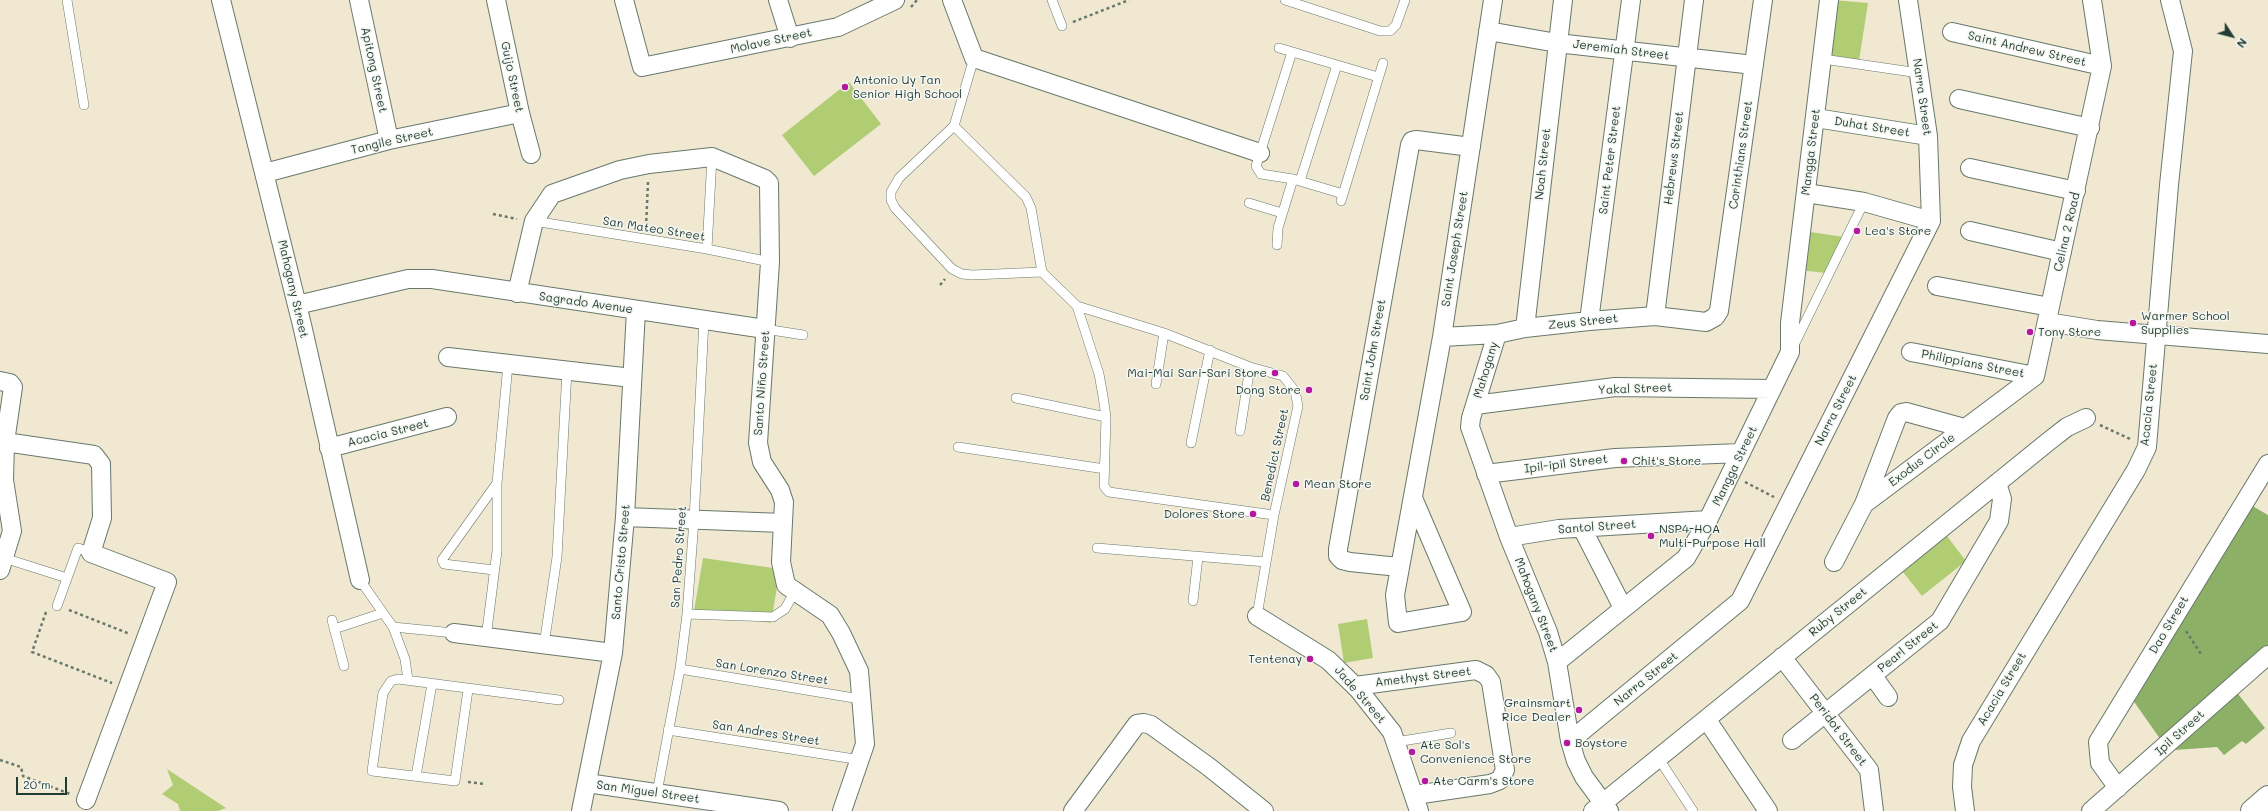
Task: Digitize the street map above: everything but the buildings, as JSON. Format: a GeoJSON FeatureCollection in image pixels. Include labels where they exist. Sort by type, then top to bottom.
{"type":"FeatureCollection","features":[{"type":"Feature","properties":{"kind":"street","name":"Mahogany Street"},"geometry":{"type":"LineString","coordinates":[[221,0],[297,305],[360,580]]}},
{"type":"Feature","properties":{"kind":"street","name":"Apitong Street"},"geometry":{"type":"LineString","coordinates":[[358,0],[389,140]]}},
{"type":"Feature","properties":{"kind":"street","name":"Guijo Street"},"geometry":{"type":"LineString","coordinates":[[496,0],[520,113],[531,154]]}},
{"type":"Feature","properties":{"kind":"street","name":"Molave Street"},"geometry":{"type":"LineString","coordinates":[[624,0],[642,67],[838,27],[895,0]]}},
{"type":"Feature","properties":{"kind":"street"},"geometry":{"type":"LineString","coordinates":[[778,0],[790,38]]}},
{"type":"Feature","properties":{"kind":"street"},"geometry":{"type":"LineString","coordinates":[[952,0],[974,58],[1260,153]]}},
{"type":"Feature","properties":{"kind":"street","name":"Saint Joseph Street"},"geometry":{"type":"LineString","coordinates":[[1413,498],[1466,611],[1394,624],[1395,595],[1399,567],[1442,337],[1493,0]]}},
{"type":"Feature","properties":{"kind":"street","name":"Noah Street"},"geometry":{"type":"LineString","coordinates":[[1525,328],[1563,0]]}},
{"type":"Feature","properties":{"kind":"street","name":"Saint Peter Street"},"geometry":{"type":"LineString","coordinates":[[1589,321],[1631,0]]}},
{"type":"Feature","properties":{"kind":"street","name":"Hebrews Street"},"geometry":{"type":"LineString","coordinates":[[1655,316],[1694,0]]}},
{"type":"Feature","properties":{"kind":"street","name":"Corinthians Street"},"geometry":{"type":"LineString","coordinates":[[1719,311],[1763,0]]}},
{"type":"Feature","properties":{"kind":"street","name":"Mangga Street"},"geometry":{"type":"LineString","coordinates":[[1557,662],[1623,608],[1681,564],[1692,550],[1742,453],[1790,352],[1790,323],[1816,118],[1829,0]]}},
{"type":"Feature","properties":{"kind":"street","name":"Narra Street"},"geometry":{"type":"LineString","coordinates":[[1570,741],[1740,601],[1931,221],[1928,136],[1908,0]]}},
{"type":"Feature","properties":{"kind":"street","name":"Celina 2 Road"},"geometry":{"type":"LineString","coordinates":[[2035,376],[2090,128],[2102,66],[2092,0]]}},
{"type":"Feature","properties":{"kind":"street","name":"Acacia Street"},"geometry":{"type":"LineString","coordinates":[[1965,811],[1962,787],[1963,765],[1971,741],[2136,470],[2146,447],[2183,51],[2170,0]]}},
{"type":"Feature","properties":{"kind":"street","name":"Jeremiah Street"},"geometry":{"type":"LineString","coordinates":[[1488,31],[1557,43],[1686,58],[1754,64]]}},
{"type":"Feature","properties":{"kind":"street","name":"Saint Andrew Street"},"geometry":{"type":"LineString","coordinates":[[1952,32],[2102,66]]}},
{"type":"Feature","properties":{"kind":"street"},"geometry":{"type":"LineString","coordinates":[[1959,99],[2090,128]]}},
{"type":"Feature","properties":{"kind":"street","name":"Tangile Street"},"geometry":{"type":"LineString","coordinates":[[265,173],[389,140],[520,113]]}},
{"type":"Feature","properties":{"kind":"street","name":"Duhat Street"},"geometry":{"type":"LineString","coordinates":[[1816,118],[1928,136]]}},
{"type":"Feature","properties":{"kind":"street","name":"Saint John Street"},"geometry":{"type":"LineString","coordinates":[[1399,567],[1342,560],[1338,556],[1339,541],[1410,145],[1412,141],[1416,140],[1470,147]]}},
{"type":"Feature","properties":{"kind":"street"},"geometry":{"type":"LineString","coordinates":[[517,293],[534,221],[552,194],[620,170],[649,164],[712,157]]}},
{"type":"Feature","properties":{"kind":"street","name":"Santo Niño Street"},"geometry":{"type":"LineString","coordinates":[[712,157],[765,179],[769,183],[770,262],[758,443],[762,462],[780,490],[784,502],[781,562],[786,585],[830,616],[842,633],[858,671],[865,744],[861,760],[842,811]]}},
{"type":"Feature","properties":{"kind":"street"},"geometry":{"type":"LineString","coordinates":[[1970,168],[2076,191]]}},
{"type":"Feature","properties":{"kind":"street"},"geometry":{"type":"LineString","coordinates":[[1806,193],[1864,202],[1931,221]]}},
{"type":"Feature","properties":{"kind":"street"},"geometry":{"type":"LineString","coordinates":[[1970,231],[2062,252]]}},
{"type":"Feature","properties":{"kind":"street","name":"Sagrado Avenue"},"geometry":{"type":"LineString","coordinates":[[297,305],[408,279],[432,279],[517,293],[765,329]]}},
{"type":"Feature","properties":{"kind":"street"},"geometry":{"type":"LineString","coordinates":[[1938,286],[2049,315],[2097,330],[2268,344]]}},
{"type":"Feature","properties":{"kind":"street","name":"Santo Cristo Street"},"geometry":{"type":"LineString","coordinates":[[581,811],[613,653],[625,517],[636,310]]}},
{"type":"Feature","properties":{"kind":"street","name":"Zeus Street"},"geometry":{"type":"LineString","coordinates":[[1442,337],[1497,334],[1525,328],[1655,316],[1706,322],[1715,317],[1719,311]]}},
{"type":"Feature","properties":{"kind":"street","name":"Mahogany"},"geometry":{"type":"LineString","coordinates":[[1475,405],[1497,334]]}},
{"type":"Feature","properties":{"kind":"street","name":"Philippians Street"},"geometry":{"type":"LineString","coordinates":[[1910,352],[2035,376]]}},
{"type":"Feature","properties":{"kind":"street"},"geometry":{"type":"LineString","coordinates":[[448,357],[632,378]]}},
{"type":"Feature","properties":{"kind":"street"},"geometry":{"type":"LineString","coordinates":[[1964,428],[2035,376]]}},
{"type":"Feature","properties":{"kind":"street"},"geometry":{"type":"LineString","coordinates":[[0,381],[10,383],[13,387],[2,461],[12,531],[2,564]]}},
{"type":"Feature","properties":{"kind":"street","name":"Yakal Street"},"geometry":{"type":"LineString","coordinates":[[1475,405],[1615,388],[1772,389]]}},
{"type":"Feature","properties":{"kind":"street","name":"Mahogany Street"},"geometry":{"type":"LineString","coordinates":[[1475,405],[1470,427],[1509,537],[1548,632],[1557,662],[1570,741],[1584,777],[1602,809]]}},
{"type":"Feature","properties":{"kind":"street","name":"Exodus Circle"},"geometry":{"type":"LineString","coordinates":[[1834,562],[1864,504],[1897,418],[1901,413],[1906,412],[1964,428]]}},
{"type":"Feature","properties":{"kind":"street","name":"Acacia Street"},"geometry":{"type":"LineString","coordinates":[[329,448],[447,417]]}},
{"type":"Feature","properties":{"kind":"street","name":"Ruby Street"},"geometry":{"type":"LineString","coordinates":[[1602,809],[1659,759],[1782,657],[1997,483],[2067,427],[2086,418]]}},
{"type":"Feature","properties":{"kind":"street","name":"Exodus Circle"},"geometry":{"type":"LineString","coordinates":[[1864,504],[1964,428]]}},
{"type":"Feature","properties":{"kind":"street"},"geometry":{"type":"LineString","coordinates":[[5,442],[94,455],[101,464],[102,518],[91,553],[167,582],[86,800]]}},
{"type":"Feature","properties":{"kind":"street","name":"Ipil-ipil Street"},"geometry":{"type":"LineString","coordinates":[[1486,474],[1615,458],[1742,453]]}},
{"type":"Feature","properties":{"kind":"street","name":"Dao Street"},"geometry":{"type":"LineString","coordinates":[[2118,788],[2100,763],[2098,742],[2268,464]]}},
{"type":"Feature","properties":{"kind":"street","name":"Pearl Street"},"geometry":{"type":"LineString","coordinates":[[1792,740],[1943,618],[1999,521],[2002,499],[1997,483]]}},
{"type":"Feature","properties":{"kind":"street"},"geometry":{"type":"LineString","coordinates":[[625,517],[783,523]]}},
{"type":"Feature","properties":{"kind":"street","name":"Santol Street"},"geometry":{"type":"LineString","coordinates":[[1509,537],[1559,529],[1708,520]]}},
{"type":"Feature","properties":{"kind":"street"},"geometry":{"type":"LineString","coordinates":[[1582,528],[1623,608]]}},
{"type":"Feature","properties":{"kind":"street","name":"Jade Street"},"geometry":{"type":"LineString","coordinates":[[1257,616],[1315,650],[1339,668],[1355,686],[1392,732],[1417,803]]}},
{"type":"Feature","properties":{"kind":"street"},"geometry":{"type":"LineString","coordinates":[[454,633],[613,653]]}},
{"type":"Feature","properties":{"kind":"street","name":"Ipil Street"},"geometry":{"type":"LineString","coordinates":[[2091,811],[2268,655]]}},
{"type":"Feature","properties":{"kind":"street","name":"Peridot Street"},"geometry":{"type":"LineString","coordinates":[[1782,657],[1869,770],[1874,811]]}},
{"type":"Feature","properties":{"kind":"street","name":"Amethyst Street"},"geometry":{"type":"LineString","coordinates":[[1355,686],[1476,670],[1486,675],[1491,682],[1505,770],[1500,780],[1417,803]]}},
{"type":"Feature","properties":{"kind":"street"},"geometry":{"type":"LineString","coordinates":[[1872,676],[1888,697]]}},
{"type":"Feature","properties":{"kind":"street"},"geometry":{"type":"LineString","coordinates":[[1707,720],[1768,811]]}},
{"type":"Feature","properties":{"kind":"street"},"geometry":{"type":"LineString","coordinates":[[1073,811],[1137,724],[1144,723],[1151,725],[1209,766],[1264,811]]}},
{"type":"Feature","properties":{"kind":"street","name":"San Miguel Street"},"geometry":{"type":"LineString","coordinates":[[587,783],[779,811]]}},
{"type":"Feature","properties":{"kind":"street"},"geometry":{"type":"LineString","coordinates":[[2252,811],[2268,796]]}},
{"type":"Feature","properties":{"kind":"lane"},"geometry":{"type":"LineString","coordinates":[[68,0],[84,105]]}},
{"type":"Feature","properties":{"kind":"lane"},"geometry":{"type":"LineString","coordinates":[[1052,0],[1062,26]]}},
{"type":"Feature","properties":{"kind":"lane"},"geometry":{"type":"LineString","coordinates":[[1285,0],[1380,31],[1390,31],[1396,25],[1404,0]]}},
{"type":"Feature","properties":{"kind":"lane"},"geometry":{"type":"LineString","coordinates":[[1279,48],[1378,78]]}},
{"type":"Feature","properties":{"kind":"lane"},"geometry":{"type":"LineString","coordinates":[[1292,52],[1256,166],[1257,171],[1261,174],[1297,180],[1342,198],[1383,63]]}},
{"type":"Feature","properties":{"kind":"lane"},"geometry":{"type":"LineString","coordinates":[[974,58],[954,126],[895,184],[891,192],[894,208],[952,269],[972,275],[1042,272]]}},
{"type":"Feature","properties":{"kind":"lane"},"geometry":{"type":"LineString","coordinates":[[1823,59],[1919,73]]}},
{"type":"Feature","properties":{"kind":"lane"},"geometry":{"type":"LineString","coordinates":[[1277,245],[1277,232],[1282,213],[1297,180],[1336,65]]}},
{"type":"Feature","properties":{"kind":"lane"},"geometry":{"type":"LineString","coordinates":[[954,126],[1026,197],[1031,208],[1042,272],[1077,306],[1099,374],[1106,417],[1104,486],[1109,492],[1274,515]]}},
{"type":"Feature","properties":{"kind":"lane"},"geometry":{"type":"LineString","coordinates":[[708,250],[712,157]]}},
{"type":"Feature","properties":{"kind":"lane","name":"Mangga Street"},"geometry":{"type":"LineString","coordinates":[[1790,352],[1864,202]]}},
{"type":"Feature","properties":{"kind":"lane"},"geometry":{"type":"LineString","coordinates":[[1249,203],[1282,213]]}},
{"type":"Feature","properties":{"kind":"lane","name":"San Mateo Street"},"geometry":{"type":"LineString","coordinates":[[534,221],[645,239],[770,262]]}},
{"type":"Feature","properties":{"kind":"lane","name":"Benedict Street"},"geometry":{"type":"LineString","coordinates":[[1077,306],[1164,333],[1250,367],[1283,376],[1295,391],[1298,406],[1274,515],[1257,616]]}},
{"type":"Feature","properties":{"kind":"lane","name":"San Pedro Street"},"geometry":{"type":"LineString","coordinates":[[657,793],[680,669],[687,614],[694,520],[704,320]]}},
{"type":"Feature","properties":{"kind":"lane"},"geometry":{"type":"LineString","coordinates":[[765,329],[803,335]]}},
{"type":"Feature","properties":{"kind":"lane"},"geometry":{"type":"LineString","coordinates":[[1156,384],[1164,333]]}},
{"type":"Feature","properties":{"kind":"lane"},"geometry":{"type":"LineString","coordinates":[[1191,443],[1210,350]]}},
{"type":"Feature","properties":{"kind":"lane"},"geometry":{"type":"LineString","coordinates":[[486,638],[497,551],[497,483],[508,364]]}},
{"type":"Feature","properties":{"kind":"lane"},"geometry":{"type":"LineString","coordinates":[[1240,431],[1250,367]]}},
{"type":"Feature","properties":{"kind":"lane"},"geometry":{"type":"LineString","coordinates":[[544,645],[557,557],[567,370]]}},
{"type":"Feature","properties":{"kind":"lane"},"geometry":{"type":"LineString","coordinates":[[1016,398],[1106,417]]}},
{"type":"Feature","properties":{"kind":"lane"},"geometry":{"type":"LineString","coordinates":[[958,447],[1105,469]]}},
{"type":"Feature","properties":{"kind":"lane"},"geometry":{"type":"LineString","coordinates":[[494,570],[444,564],[442,560],[497,483]]}},
{"type":"Feature","properties":{"kind":"lane"},"geometry":{"type":"LineString","coordinates":[[57,606],[78,548],[91,553]]}},
{"type":"Feature","properties":{"kind":"lane"},"geometry":{"type":"LineString","coordinates":[[1098,548],[1266,562]]}},
{"type":"Feature","properties":{"kind":"lane"},"geometry":{"type":"LineString","coordinates":[[1193,601],[1198,557]]}},
{"type":"Feature","properties":{"kind":"lane"},"geometry":{"type":"LineString","coordinates":[[2,564],[67,578]]}},
{"type":"Feature","properties":{"kind":"lane"},"geometry":{"type":"LineString","coordinates":[[360,580],[393,627],[405,659],[408,680]]}},
{"type":"Feature","properties":{"kind":"lane"},"geometry":{"type":"LineString","coordinates":[[687,614],[773,617],[785,609],[795,591]]}},
{"type":"Feature","properties":{"kind":"lane"},"geometry":{"type":"LineString","coordinates":[[344,666],[333,625],[383,613]]}},
{"type":"Feature","properties":{"kind":"lane"},"geometry":{"type":"LineString","coordinates":[[393,627],[454,633]]}},
{"type":"Feature","properties":{"kind":"lane","name":"San Lorenzo Street"},"geometry":{"type":"LineString","coordinates":[[680,669],[860,699]]}},
{"type":"Feature","properties":{"kind":"lane"},"geometry":{"type":"LineString","coordinates":[[468,690],[455,780],[372,771],[383,693],[391,681],[398,679],[408,680],[468,690],[559,700]]}},
{"type":"Feature","properties":{"kind":"lane"},"geometry":{"type":"LineString","coordinates":[[416,776],[432,684]]}},
{"type":"Feature","properties":{"kind":"lane","name":"San Andres Street"},"geometry":{"type":"LineString","coordinates":[[668,730],[861,760]]}},
{"type":"Feature","properties":{"kind":"lane"},"geometry":{"type":"LineString","coordinates":[[1396,742],[1451,734]]}},
{"type":"Feature","properties":{"kind":"lane"},"geometry":{"type":"LineString","coordinates":[[1659,759],[1693,811]]}},
{"type":"Feature","properties":{"kind":"path"},"geometry":{"type":"LineString","coordinates":[[1062,26],[1129,0]]}},
{"type":"Feature","properties":{"kind":"path"},"geometry":{"type":"LineString","coordinates":[[645,239],[649,164]]}},
{"type":"Feature","properties":{"kind":"path"},"geometry":{"type":"LineString","coordinates":[[493,214],[534,221]]}},
{"type":"Feature","properties":{"kind":"path"},"geometry":{"type":"LineString","coordinates":[[2106,427],[2146,447]]}},
{"type":"Feature","properties":{"kind":"path"},"geometry":{"type":"LineString","coordinates":[[1731,474],[1789,505]]}},
{"type":"Feature","properties":{"kind":"path"},"geometry":{"type":"LineString","coordinates":[[127,688],[32,652],[49,603],[145,640]]}},
{"type":"Feature","properties":{"kind":"path"},"geometry":{"type":"LineString","coordinates":[[2176,615],[2201,654]]}},
{"type":"Feature","properties":{"kind":"path"},"geometry":{"type":"LineString","coordinates":[[0,760],[21,767],[23,776],[86,800]]}},
{"type":"Feature","properties":{"kind":"path"},"geometry":{"type":"LineString","coordinates":[[455,780],[485,784]]}},
{"type":"Feature","properties":{"kind":"green space"},"geometry":{"type":"Polygon","coordinates":[[[1833,0],[1868,3],[1859,61],[1825,57],[1833,0]]]}},
{"type":"Feature","properties":{"kind":"green space"},"geometry":{"type":"Polygon","coordinates":[[[849,82],[881,124],[814,176],[782,135],[849,82]]]}},
{"type":"Feature","properties":{"kind":"green space"},"geometry":{"type":"Polygon","coordinates":[[[1804,231],[1844,237],[1826,273],[1799,270],[1804,231]]]}},
{"type":"Feature","properties":{"kind":"green space"},"geometry":{"type":"Polygon","coordinates":[[[2249,504],[2268,515],[2268,650],[2163,743],[2130,696],[2249,504]]]}},
{"type":"Feature","properties":{"kind":"green space"},"geometry":{"type":"Polygon","coordinates":[[[1947,536],[1966,561],[1922,596],[1903,572],[1947,536]]]}},
{"type":"Feature","properties":{"kind":"green space"},"geometry":{"type":"Polygon","coordinates":[[[703,558],[780,569],[771,623],[694,611],[703,558]]]}},
{"type":"Feature","properties":{"kind":"green space"},"geometry":{"type":"Polygon","coordinates":[[[1367,619],[1373,658],[1344,663],[1338,624],[1367,619]]]}},
{"type":"Feature","properties":{"kind":"green space"},"geometry":{"type":"Polygon","coordinates":[[[2235,690],[2265,728],[2246,744],[2242,741],[2224,755],[2217,747],[2175,750],[2170,746],[2235,690]]]}},
{"type":"Feature","properties":{"kind":"green space"},"geometry":{"type":"Polygon","coordinates":[[[167,769],[226,808],[218,811],[180,811],[178,804],[162,794],[173,785],[167,769]]]}},
{"type":"Feature","properties":{"kind":"place","name":"Antonio Uy Tan Senior High School"},"geometry":{"type":"Point","coordinates":[845,87]}},
{"type":"Feature","properties":{"kind":"place","name":"Lea's Store"},"geometry":{"type":"Point","coordinates":[1857,231]}},
{"type":"Feature","properties":{"kind":"place","name":"Warmer School Supplies"},"geometry":{"type":"Point","coordinates":[2133,323]}},
{"type":"Feature","properties":{"kind":"place","name":"Tony Store"},"geometry":{"type":"Point","coordinates":[2030,332]}},
{"type":"Feature","properties":{"kind":"place","name":"Mai-Mai Sari-Sari Store"},"geometry":{"type":"Point","coordinates":[1275,373]}},
{"type":"Feature","properties":{"kind":"place","name":"Dong Store"},"geometry":{"type":"Point","coordinates":[1309,390]}},
{"type":"Feature","properties":{"kind":"place","name":"Chit's Store"},"geometry":{"type":"Point","coordinates":[1624,461]}},
{"type":"Feature","properties":{"kind":"place","name":"Mean Store"},"geometry":{"type":"Point","coordinates":[1296,484]}},
{"type":"Feature","properties":{"kind":"place","name":"Dolores Store"},"geometry":{"type":"Point","coordinates":[1253,514]}},
{"type":"Feature","properties":{"kind":"place","name":"NSP4-HOA Multi-Purpose Hall"},"geometry":{"type":"Point","coordinates":[1651,536]}},
{"type":"Feature","properties":{"kind":"place","name":"Tentenay"},"geometry":{"type":"Point","coordinates":[1310,659]}},
{"type":"Feature","properties":{"kind":"place","name":"Grainsmart Rice Dealer"},"geometry":{"type":"Point","coordinates":[1579,710]}},
{"type":"Feature","properties":{"kind":"place","name":"Boystore"},"geometry":{"type":"Point","coordinates":[1567,743]}},
{"type":"Feature","properties":{"kind":"place","name":"Ate Sol's Convenience Store"},"geometry":{"type":"Point","coordinates":[1412,752]}},
{"type":"Feature","properties":{"kind":"place","name":"Ate Carm's Store"},"geometry":{"type":"Point","coordinates":[1425,781]}}]}
